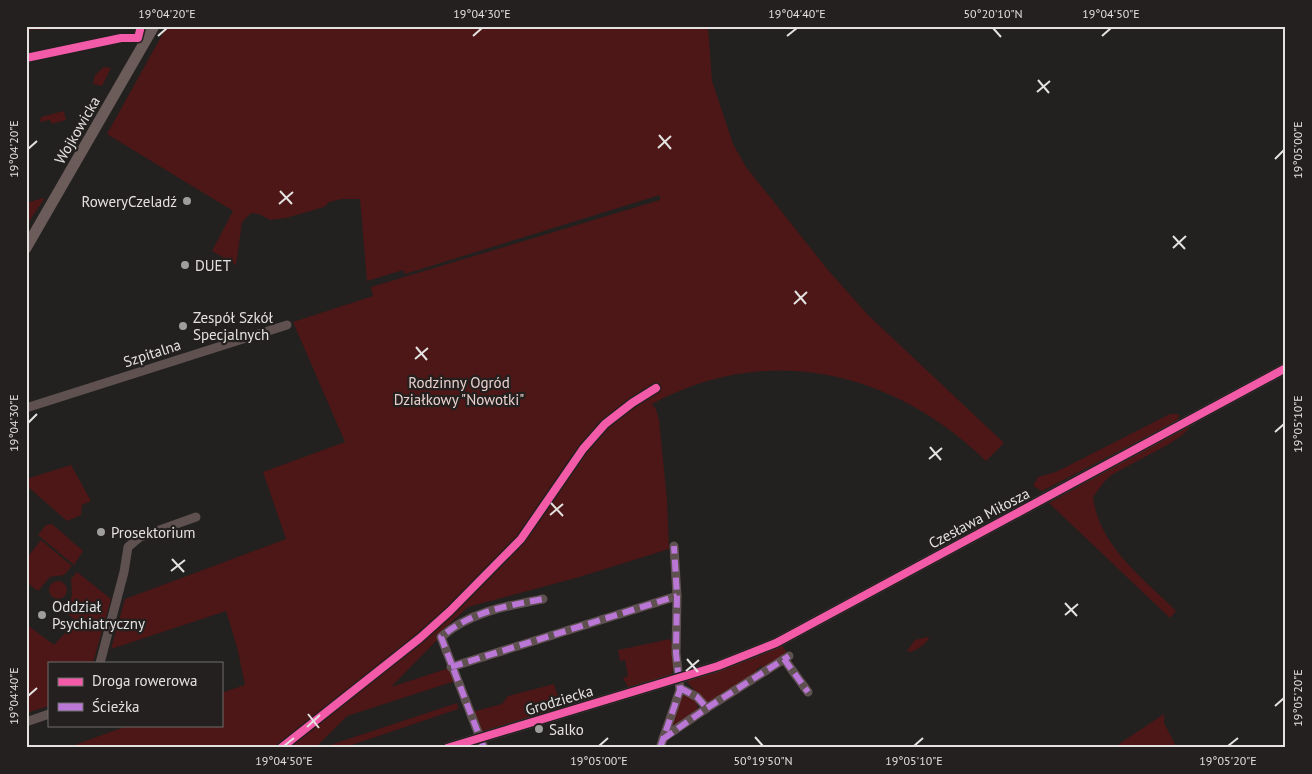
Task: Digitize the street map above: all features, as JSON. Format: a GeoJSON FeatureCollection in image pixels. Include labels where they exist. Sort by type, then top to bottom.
{"type":"FeatureCollection","features":[{"type":"Feature","properties":{"kind":"street","name":"Wojkowicka"},"geometry":{"type":"LineString","coordinates":[[26,248],[154,26]]}},
{"type":"Feature","properties":{"kind":"street","name":"Szpitalna"},"geometry":{"type":"LineString","coordinates":[[26,408],[287,325]]}},
{"type":"Feature","properties":{"kind":"street","name":"Czesława Miłosza"},"geometry":{"type":"LineString","coordinates":[[679,683],[795,633],[1286,368]]}},
{"type":"Feature","properties":{"kind":"street"},"geometry":{"type":"LineString","coordinates":[[100,662],[124,572],[128,547],[140,536],[196,517]]}},
{"type":"Feature","properties":{"kind":"street"},"geometry":{"type":"LineString","coordinates":[[662,743],[679,683],[676,653],[677,596],[674,546]]}},
{"type":"Feature","properties":{"kind":"street"},"geometry":{"type":"LineString","coordinates":[[451,667],[677,596]]}},
{"type":"Feature","properties":{"kind":"street"},"geometry":{"type":"LineString","coordinates":[[482,743],[441,637],[455,625],[507,606],[543,599]]}},
{"type":"Feature","properties":{"kind":"street"},"geometry":{"type":"LineString","coordinates":[[662,743],[707,708],[787,657],[808,692]]}},
{"type":"Feature","properties":{"kind":"street"},"geometry":{"type":"LineString","coordinates":[[679,683],[697,697],[707,708]]}},
{"type":"Feature","properties":{"kind":"street","name":"Grodziecka"},"geometry":{"type":"LineString","coordinates":[[447,748],[482,743],[679,683]]}},
{"type":"Feature","properties":{"kind":"street"},"geometry":{"type":"LineString","coordinates":[[26,722],[48,714]]}},
{"type":"Feature","properties":{"kind":"green space"},"geometry":{"type":"Polygon","coordinates":[[[26,26],[143,26],[26,30],[26,26]]]}},
{"type":"Feature","properties":{"kind":"green space"},"geometry":{"type":"Polygon","coordinates":[[[143,26],[148,26],[141,35],[143,26]]]}},
{"type":"Feature","properties":{"kind":"green space","name":"Rodzinny Ogród Działkowy \"Nowotki\""},"geometry":{"type":"Polygon","coordinates":[[[167,26],[708,26],[712,81],[733,144],[746,167],[828,270],[868,315],[1004,443],[986,461],[950,430],[911,405],[870,387],[828,375],[785,371],[740,374],[696,385],[652,404],[656,409],[659,420],[667,500],[669,549],[579,577],[468,607],[436,636],[438,639],[391,687],[449,668],[455,681],[347,716],[315,748],[66,748],[127,726],[222,726],[222,693],[245,685],[237,647],[226,611],[111,649],[125,599],[286,539],[263,472],[345,442],[293,322],[373,296],[371,287],[660,200],[660,195],[405,274],[403,270],[367,281],[360,199],[342,199],[329,202],[324,207],[286,218],[270,220],[259,214],[251,213],[242,222],[236,265],[212,251],[233,211],[107,134],[167,26]]]}},
{"type":"Feature","properties":{"kind":"green space"},"geometry":{"type":"Polygon","coordinates":[[[104,67],[111,68],[102,86],[93,84],[95,75],[104,67]]]}},
{"type":"Feature","properties":{"kind":"green space"},"geometry":{"type":"Polygon","coordinates":[[[64,111],[66,120],[52,124],[50,120],[40,122],[41,117],[64,111]]]}},
{"type":"Feature","properties":{"kind":"green space"},"geometry":{"type":"Polygon","coordinates":[[[44,199],[26,226],[26,203],[44,199]]]}},
{"type":"Feature","properties":{"kind":"green space"},"geometry":{"type":"Polygon","coordinates":[[[1170,414],[1180,416],[1175,422],[1042,491],[1033,486],[1038,477],[1056,472],[1170,414]]]}},
{"type":"Feature","properties":{"kind":"green space"},"geometry":{"type":"Polygon","coordinates":[[[1191,424],[1179,438],[1108,478],[1093,497],[1097,515],[1113,546],[1124,560],[1176,611],[1170,618],[1049,503],[1191,424]]]}},
{"type":"Feature","properties":{"kind":"green space"},"geometry":{"type":"Polygon","coordinates":[[[71,465],[91,501],[82,505],[81,515],[67,521],[26,485],[26,479],[71,465]]]}},
{"type":"Feature","properties":{"kind":"green space"},"geometry":{"type":"Polygon","coordinates":[[[52,524],[83,551],[74,565],[38,535],[46,525],[52,524]]]}},
{"type":"Feature","properties":{"kind":"green space"},"geometry":{"type":"Polygon","coordinates":[[[41,540],[72,566],[64,575],[50,577],[38,591],[26,582],[26,559],[41,540]]]}},
{"type":"Feature","properties":{"kind":"green space"},"geometry":{"type":"Polygon","coordinates":[[[77,572],[111,599],[93,662],[48,662],[48,706],[26,713],[26,624],[54,645],[76,621],[64,611],[72,596],[71,579],[77,572]]]}},
{"type":"Feature","properties":{"kind":"green space"},"geometry":{"type":"Polygon","coordinates":[[[58,581],[64,584],[67,590],[64,596],[58,599],[52,596],[49,590],[52,584],[58,581]]]}},
{"type":"Feature","properties":{"kind":"green space"},"geometry":{"type":"Polygon","coordinates":[[[929,638],[921,646],[911,652],[907,651],[915,640],[929,638]]]}},
{"type":"Feature","properties":{"kind":"green space"},"geometry":{"type":"Polygon","coordinates":[[[670,639],[674,657],[674,667],[671,675],[628,687],[623,678],[628,676],[625,660],[620,661],[618,650],[670,639]]]}},
{"type":"Feature","properties":{"kind":"green space"},"geometry":{"type":"Polygon","coordinates":[[[781,644],[788,654],[765,669],[761,666],[756,670],[757,674],[711,703],[706,703],[686,681],[781,644]]]}},
{"type":"Feature","properties":{"kind":"green space"},"geometry":{"type":"Polygon","coordinates":[[[554,684],[561,706],[558,708],[480,732],[472,712],[502,704],[508,696],[554,684]]]}},
{"type":"Feature","properties":{"kind":"green space"},"geometry":{"type":"Polygon","coordinates":[[[684,695],[696,700],[698,710],[675,726],[672,724],[679,701],[684,695]]]}},
{"type":"Feature","properties":{"kind":"green space"},"geometry":{"type":"Polygon","coordinates":[[[457,703],[458,709],[343,748],[321,748],[457,703]]]}},
{"type":"Feature","properties":{"kind":"green space"},"geometry":{"type":"Polygon","coordinates":[[[1164,714],[1164,723],[1177,748],[1113,748],[1164,714]]]}},
{"type":"Feature","properties":{"kind":"marked path"},"geometry":{"type":"LineString","coordinates":[[660,748],[680,690],[676,653],[677,596],[674,546]]}},
{"type":"Feature","properties":{"kind":"marked path"},"geometry":{"type":"LineString","coordinates":[[451,667],[677,596]]}},
{"type":"Feature","properties":{"kind":"marked path"},"geometry":{"type":"LineString","coordinates":[[484,748],[441,637],[452,628],[489,611],[543,599]]}},
{"type":"Feature","properties":{"kind":"marked path"},"geometry":{"type":"LineString","coordinates":[[663,739],[707,708],[789,656]]}},
{"type":"Feature","properties":{"kind":"marked path"},"geometry":{"type":"LineString","coordinates":[[784,659],[808,692]]}},
{"type":"Feature","properties":{"kind":"marked path"},"geometry":{"type":"LineString","coordinates":[[680,688],[697,697],[707,708]]}},
{"type":"Feature","properties":{"kind":"cycle path"},"geometry":{"type":"LineString","coordinates":[[26,58],[121,38],[138,38],[141,26]]}},
{"type":"Feature","properties":{"kind":"cycle path"},"geometry":{"type":"LineString","coordinates":[[447,748],[718,666],[776,643],[1286,368]]}},
{"type":"Feature","properties":{"kind":"cycle path"},"geometry":{"type":"LineString","coordinates":[[281,748],[420,638],[450,611],[521,539],[583,449],[605,424],[632,403],[656,388]]}},
{"type":"Feature","properties":{"kind":"place","name":"RoweryCzeladź"},"geometry":{"type":"Point","coordinates":[187,201]}},
{"type":"Feature","properties":{"kind":"place","name":"DUET"},"geometry":{"type":"Point","coordinates":[185,265]}},
{"type":"Feature","properties":{"kind":"place","name":"Zespół Szkół Specjalnych"},"geometry":{"type":"Point","coordinates":[183,326]}},
{"type":"Feature","properties":{"kind":"place","name":"Prosektorium"},"geometry":{"type":"Point","coordinates":[101,532]}},
{"type":"Feature","properties":{"kind":"place","name":"Oddział Psychiatryczny"},"geometry":{"type":"Point","coordinates":[42,615]}},
{"type":"Feature","properties":{"kind":"place","name":"Salko"},"geometry":{"type":"Point","coordinates":[539,729]}}]}
